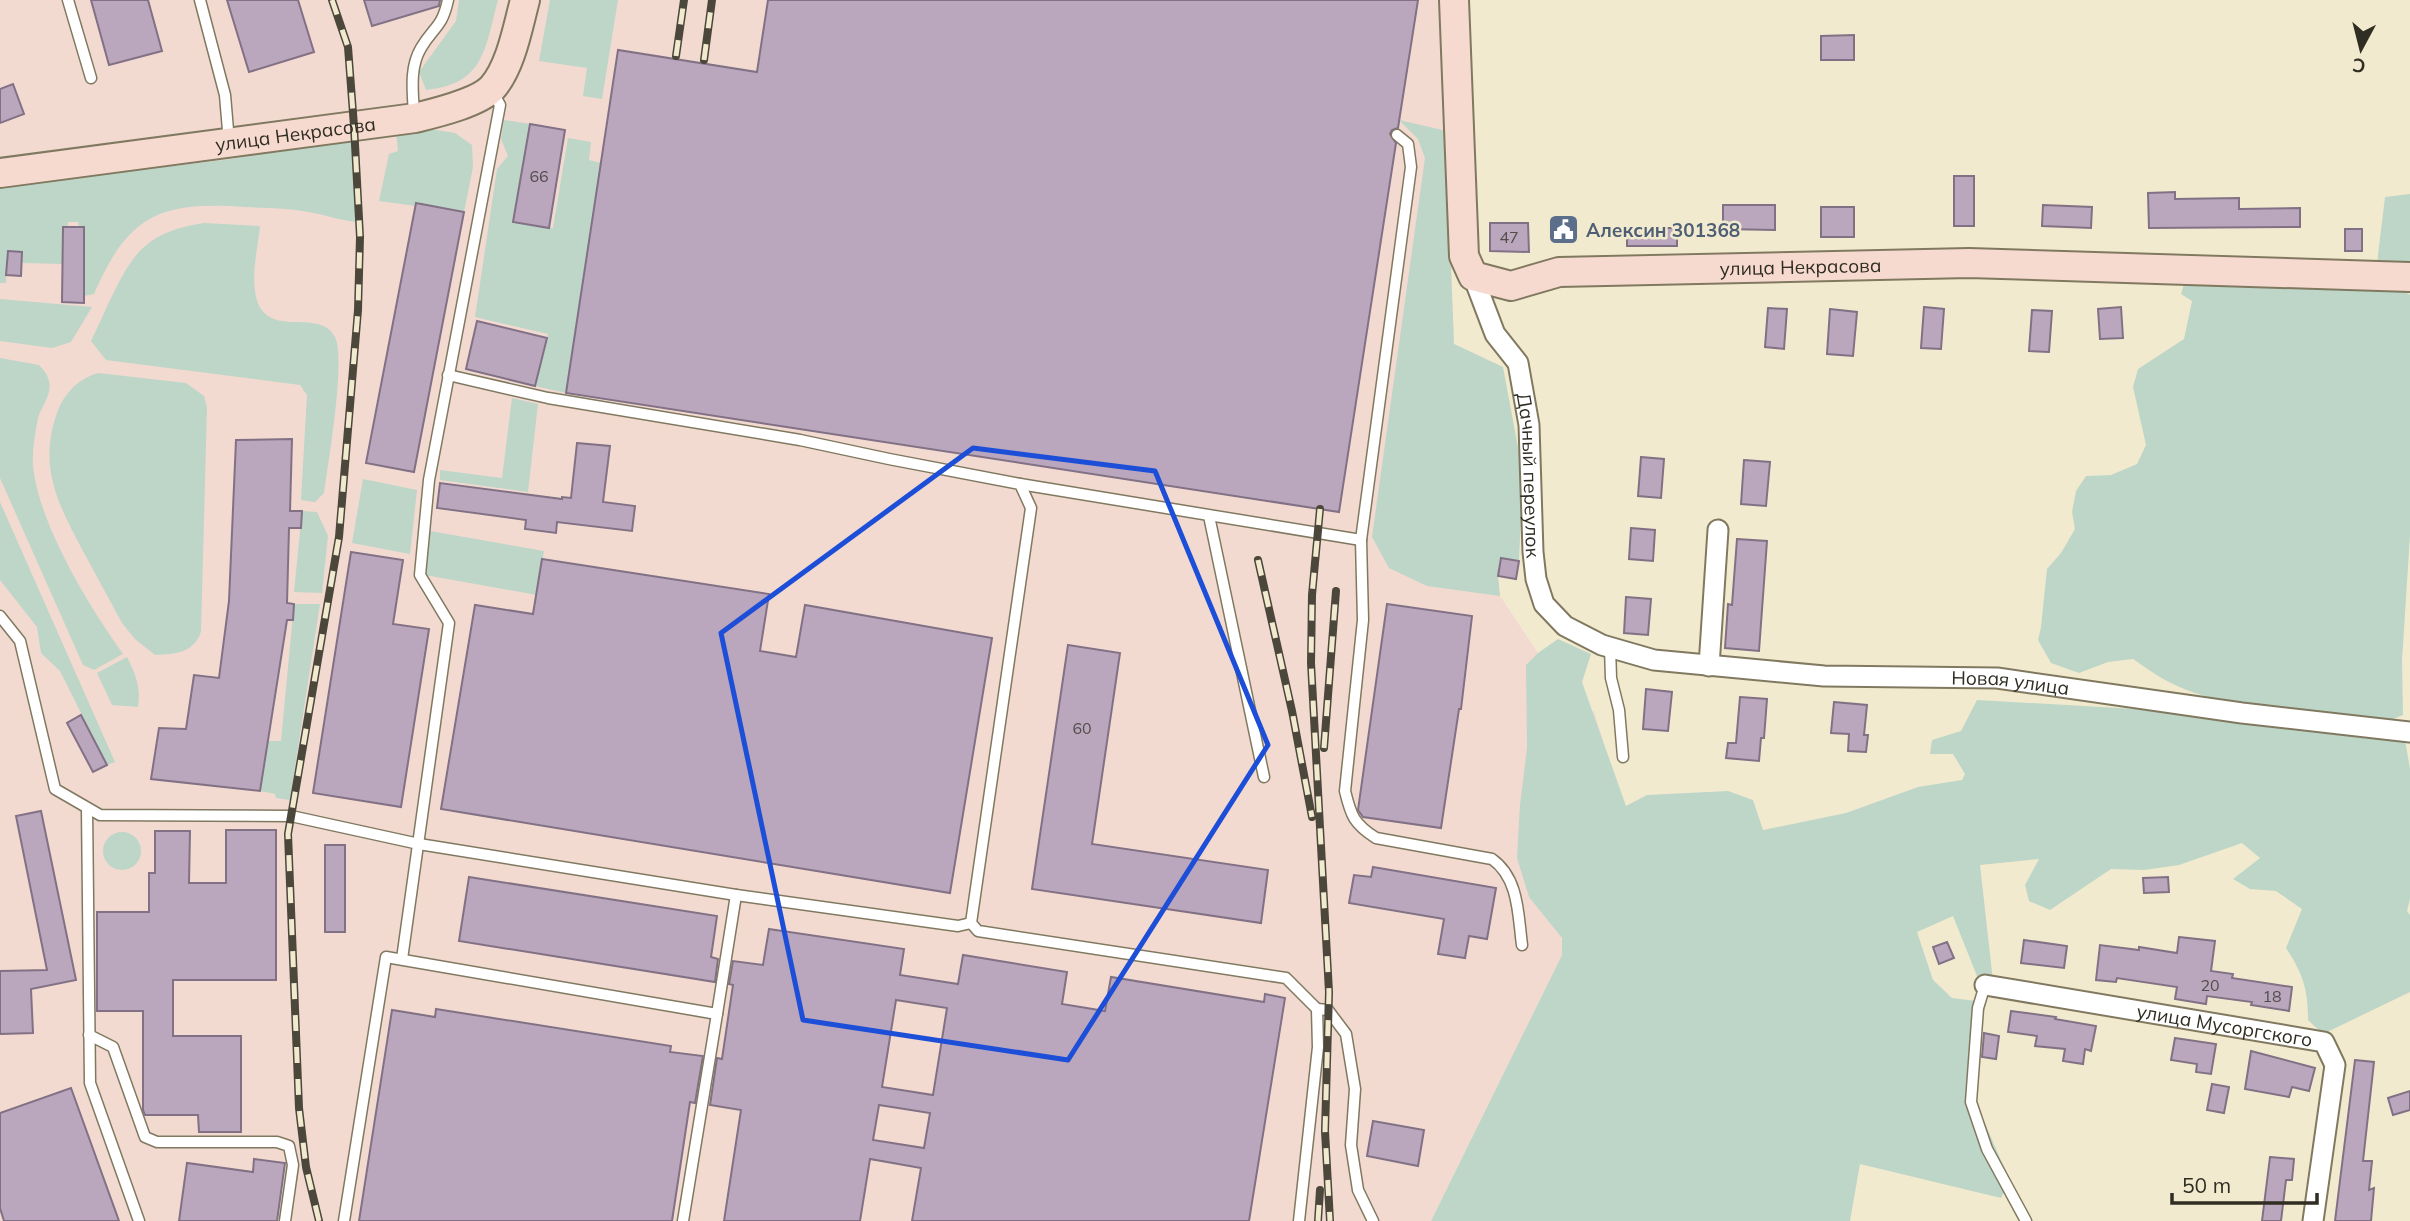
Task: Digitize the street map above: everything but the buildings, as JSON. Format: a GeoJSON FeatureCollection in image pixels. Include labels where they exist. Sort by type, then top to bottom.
{"type":"FeatureCollection","features":[{"type":"Feature","properties":{"kind":"main road"},"geometry":{"type":"LineString","coordinates":[[491,89],[508,60],[525,0]]}},
{"type":"Feature","properties":{"kind":"main road"},"geometry":{"type":"LineString","coordinates":[[1454,0],[1464,256],[1474,276]]}},
{"type":"Feature","properties":{"kind":"main road","name":"улица Некрасова"},"geometry":{"type":"LineString","coordinates":[[0,173],[415,118],[458,107],[491,89]]}},
{"type":"Feature","properties":{"kind":"main road","name":"улица Некрасова"},"geometry":{"type":"LineString","coordinates":[[1474,276],[1510,286],[1559,272],[1969,263],[2410,277]]}},
{"type":"Feature","properties":{"kind":"street","name":"Дачный переулок"},"geometry":{"type":"LineString","coordinates":[[1474,276],[1495,334],[1518,363],[1529,425],[1533,552],[1536,579],[1544,604],[1565,626],[1610,648]]}},
{"type":"Feature","properties":{"kind":"street"},"geometry":{"type":"LineString","coordinates":[[1709,666],[1718,530]]}},
{"type":"Feature","properties":{"kind":"street","name":"Новая улица"},"geometry":{"type":"LineString","coordinates":[[1610,648],[1654,660],[1824,676],[1997,678],[2242,713],[2410,732]]}},
{"type":"Feature","properties":{"kind":"street","name":"улица Мусоргского"},"geometry":{"type":"LineString","coordinates":[[1985,985],[2324,1042],[2335,1065],[2313,1221]]}},
{"type":"Feature","properties":{"kind":"lane"},"geometry":{"type":"LineString","coordinates":[[68,0],[91,78]]}},
{"type":"Feature","properties":{"kind":"lane"},"geometry":{"type":"LineString","coordinates":[[200,0],[225,95],[229,142]]}},
{"type":"Feature","properties":{"kind":"lane"},"geometry":{"type":"LineString","coordinates":[[415,118],[411,79],[419,49],[444,19],[448,0]]}},
{"type":"Feature","properties":{"kind":"lane"},"geometry":{"type":"LineString","coordinates":[[402,959],[449,623],[420,575],[429,480],[500,105],[491,89]]}},
{"type":"Feature","properties":{"kind":"lane"},"geometry":{"type":"LineString","coordinates":[[1397,135],[1408,144],[1411,167],[1361,540],[1363,620],[1345,791],[1351,815],[1362,830],[1376,838],[1492,859],[1502,866],[1514,886],[1522,945]]}},
{"type":"Feature","properties":{"kind":"lane"},"geometry":{"type":"LineString","coordinates":[[448,375],[548,398],[800,440],[1020,484],[1361,540]]}},
{"type":"Feature","properties":{"kind":"lane"},"geometry":{"type":"LineString","coordinates":[[1020,484],[1031,508],[971,923],[978,931],[1286,978],[1317,1009],[1328,1010],[1346,1034],[1355,1088],[1351,1145],[1358,1190],[1373,1221]]}},
{"type":"Feature","properties":{"kind":"lane"},"geometry":{"type":"LineString","coordinates":[[1209,516],[1264,777]]}},
{"type":"Feature","properties":{"kind":"lane"},"geometry":{"type":"LineString","coordinates":[[0,616],[20,641],[55,789],[100,814],[291,816],[419,844],[736,895],[958,926],[971,923]]}},
{"type":"Feature","properties":{"kind":"lane"},"geometry":{"type":"LineString","coordinates":[[1610,648],[1611,678],[1619,710],[1623,757]]}},
{"type":"Feature","properties":{"kind":"lane"},"geometry":{"type":"LineString","coordinates":[[87,808],[90,1083],[139,1221]]}},
{"type":"Feature","properties":{"kind":"lane"},"geometry":{"type":"LineString","coordinates":[[683,1221],[736,895]]}},
{"type":"Feature","properties":{"kind":"lane"},"geometry":{"type":"LineString","coordinates":[[344,1221],[386,957],[717,1014]]}},
{"type":"Feature","properties":{"kind":"lane"},"geometry":{"type":"LineString","coordinates":[[1985,985],[1978,1008],[1972,1102],[1987,1149],[2026,1221]]}},
{"type":"Feature","properties":{"kind":"lane"},"geometry":{"type":"LineString","coordinates":[[1299,1221],[1318,1047],[1317,1009]]}},
{"type":"Feature","properties":{"kind":"lane"},"geometry":{"type":"LineString","coordinates":[[89,1035],[113,1047],[145,1137],[157,1142],[276,1142],[289,1146],[293,1165],[285,1221]]}},
{"type":"Feature","properties":{"kind":"highlighted area"},"geometry":{"type":"Polygon","coordinates":[[[973,448],[1155,471],[1268,745],[1068,1060],[803,1020],[721,633],[973,448]]]}},
{"type":"Feature","properties":{"kind":"shaded area"},"geometry":{"type":"Polygon","coordinates":[[[0,0],[1442,0],[1454,344],[1503,367],[1501,559],[1498,576],[1500,596],[1538,653],[1551,709],[1594,711],[1608,758],[1558,831],[1562,955],[1431,1221],[0,1221],[0,0]]]}},
{"type":"Feature","properties":{"kind":"green space"},"geometry":{"type":"Polygon","coordinates":[[[459,0],[498,0],[485,48],[471,72],[460,80],[426,90],[419,72],[456,21],[459,0]]]}},
{"type":"Feature","properties":{"kind":"green space"},"geometry":{"type":"Polygon","coordinates":[[[550,0],[618,0],[602,99],[583,96],[587,68],[539,61],[550,0]]]}},
{"type":"Feature","properties":{"kind":"green space"},"geometry":{"type":"Polygon","coordinates":[[[504,120],[530,124],[513,222],[553,228],[568,138],[591,142],[589,160],[601,163],[566,393],[535,386],[548,334],[475,317],[497,169],[508,156],[501,139],[504,120]]]}},
{"type":"Feature","properties":{"kind":"green space"},"geometry":{"type":"Polygon","coordinates":[[[1399,120],[1451,132],[1450,243],[1454,344],[1503,367],[1523,474],[1519,561],[1501,559],[1498,576],[1500,596],[1427,586],[1389,568],[1372,537],[1425,158],[1418,139],[1399,120]]]}},
{"type":"Feature","properties":{"kind":"green space"},"geometry":{"type":"Polygon","coordinates":[[[430,129],[455,133],[472,145],[473,167],[464,212],[417,203],[416,206],[379,201],[389,154],[398,151],[396,131],[430,129]]]}},
{"type":"Feature","properties":{"kind":"green space"},"geometry":{"type":"Polygon","coordinates":[[[351,138],[356,222],[277,208],[216,206],[169,211],[134,230],[120,246],[94,294],[84,296],[84,228],[79,227],[78,222],[68,222],[63,264],[22,263],[22,252],[8,251],[6,283],[0,283],[0,187],[231,159],[351,138]]]}},
{"type":"Feature","properties":{"kind":"green space"},"geometry":{"type":"Polygon","coordinates":[[[2410,194],[2410,265],[2377,263],[2385,197],[2410,194]]]}},
{"type":"Feature","properties":{"kind":"green space"},"geometry":{"type":"Polygon","coordinates":[[[204,223],[260,226],[254,275],[260,307],[268,316],[279,320],[317,324],[327,328],[335,337],[338,367],[335,412],[324,493],[315,502],[301,500],[307,395],[300,385],[106,360],[91,341],[121,278],[136,255],[158,237],[172,230],[204,223]]]}},
{"type":"Feature","properties":{"kind":"green space"},"geometry":{"type":"Polygon","coordinates":[[[2185,281],[2404,291],[2410,295],[2410,535],[2402,661],[2403,715],[2388,721],[2244,706],[2190,691],[2165,680],[2133,659],[2108,662],[2079,673],[2051,663],[2038,640],[2047,569],[2061,553],[2075,529],[2072,512],[2076,491],[2086,476],[2111,475],[2137,464],[2146,445],[2133,387],[2138,369],[2184,339],[2192,301],[2181,294],[2185,281]]]}},
{"type":"Feature","properties":{"kind":"green space"},"geometry":{"type":"Polygon","coordinates":[[[0,299],[92,307],[71,342],[52,348],[0,341],[0,299]]]}},
{"type":"Feature","properties":{"kind":"green space"},"geometry":{"type":"Polygon","coordinates":[[[0,358],[39,365],[48,378],[49,393],[38,418],[33,448],[37,489],[55,539],[81,589],[123,654],[94,670],[83,665],[0,478],[0,358]]]}},
{"type":"Feature","properties":{"kind":"green space"},"geometry":{"type":"Polygon","coordinates":[[[98,373],[186,383],[204,396],[207,407],[201,631],[194,644],[183,651],[155,655],[135,639],[122,623],[74,534],[54,485],[50,451],[57,413],[73,388],[98,373]]]}},
{"type":"Feature","properties":{"kind":"green space"},"geometry":{"type":"Polygon","coordinates":[[[512,398],[538,404],[528,492],[440,480],[440,470],[502,478],[512,398]]]}},
{"type":"Feature","properties":{"kind":"green space"},"geometry":{"type":"Polygon","coordinates":[[[363,479],[417,490],[410,554],[352,543],[363,479]]]}},
{"type":"Feature","properties":{"kind":"green space"},"geometry":{"type":"Polygon","coordinates":[[[0,502],[115,762],[107,765],[60,671],[41,653],[37,627],[0,580],[0,502]]]}},
{"type":"Feature","properties":{"kind":"green space"},"geometry":{"type":"Polygon","coordinates":[[[302,511],[317,512],[328,536],[322,593],[294,592],[302,511]]]}},
{"type":"Feature","properties":{"kind":"green space"},"geometry":{"type":"Polygon","coordinates":[[[430,531],[544,551],[537,595],[425,575],[430,531]]]}},
{"type":"Feature","properties":{"kind":"green space"},"geometry":{"type":"Polygon","coordinates":[[[294,604],[320,604],[290,800],[276,798],[275,794],[260,791],[268,741],[281,741],[294,604]]]}},
{"type":"Feature","properties":{"kind":"green space"},"geometry":{"type":"Polygon","coordinates":[[[1558,639],[1591,654],[1582,682],[1626,806],[1647,795],[1728,791],[1753,800],[1763,830],[1846,813],[1918,787],[1962,780],[1965,774],[1953,754],[1930,754],[1932,740],[1961,731],[1977,700],[2136,709],[2405,740],[2410,769],[2410,899],[2407,911],[2410,915],[2410,992],[2323,1034],[2308,1020],[2303,982],[2286,948],[2302,909],[2276,891],[2250,889],[2233,879],[2260,858],[2242,843],[2179,865],[2144,870],[2111,869],[2050,910],[2029,901],[2025,885],[2039,859],[1980,865],[1993,981],[1979,981],[1953,916],[1917,932],[1933,980],[1952,998],[1976,1001],[1989,991],[1979,1033],[1977,1105],[2010,1181],[2001,1198],[1860,1164],[1850,1221],[1431,1221],[1562,955],[1562,938],[1529,897],[1517,858],[1527,748],[1526,665],[1558,639]]]}},
{"type":"Feature","properties":{"kind":"green space"},"geometry":{"type":"Polygon","coordinates":[[[127,657],[137,682],[138,707],[112,705],[97,673],[127,657]]]}},
{"type":"Feature","properties":{"kind":"green space"},"geometry":{"type":"Polygon","coordinates":[[[122,832],[136,837],[141,851],[136,865],[122,870],[108,865],[103,851],[108,837],[122,832]]]}},
{"type":"Feature","properties":{"kind":"railway"},"geometry":{"type":"LineString","coordinates":[[319,1221],[306,1167],[299,1108],[288,834],[339,537],[358,310],[360,237],[348,47],[332,0]]}},
{"type":"Feature","properties":{"kind":"railway"},"geometry":{"type":"LineString","coordinates":[[676,56],[684,0]]}},
{"type":"Feature","properties":{"kind":"railway"},"geometry":{"type":"LineString","coordinates":[[704,60],[712,0]]}},
{"type":"Feature","properties":{"kind":"railway"},"geometry":{"type":"LineString","coordinates":[[1320,509],[1312,595],[1311,663],[1329,992],[1325,1131],[1330,1221]]}},
{"type":"Feature","properties":{"kind":"railway"},"geometry":{"type":"LineString","coordinates":[[1258,560],[1292,711],[1312,817]]}},
{"type":"Feature","properties":{"kind":"railway"},"geometry":{"type":"LineString","coordinates":[[1324,748],[1336,591]]}},
{"type":"Feature","properties":{"kind":"railway"},"geometry":{"type":"LineString","coordinates":[[1318,1221],[1320,1190]]}},
{"type":"Feature","properties":{"kind":"place","name":"Алексин 301368"},"geometry":{"type":"Point","coordinates":[1563,230]}}]}
